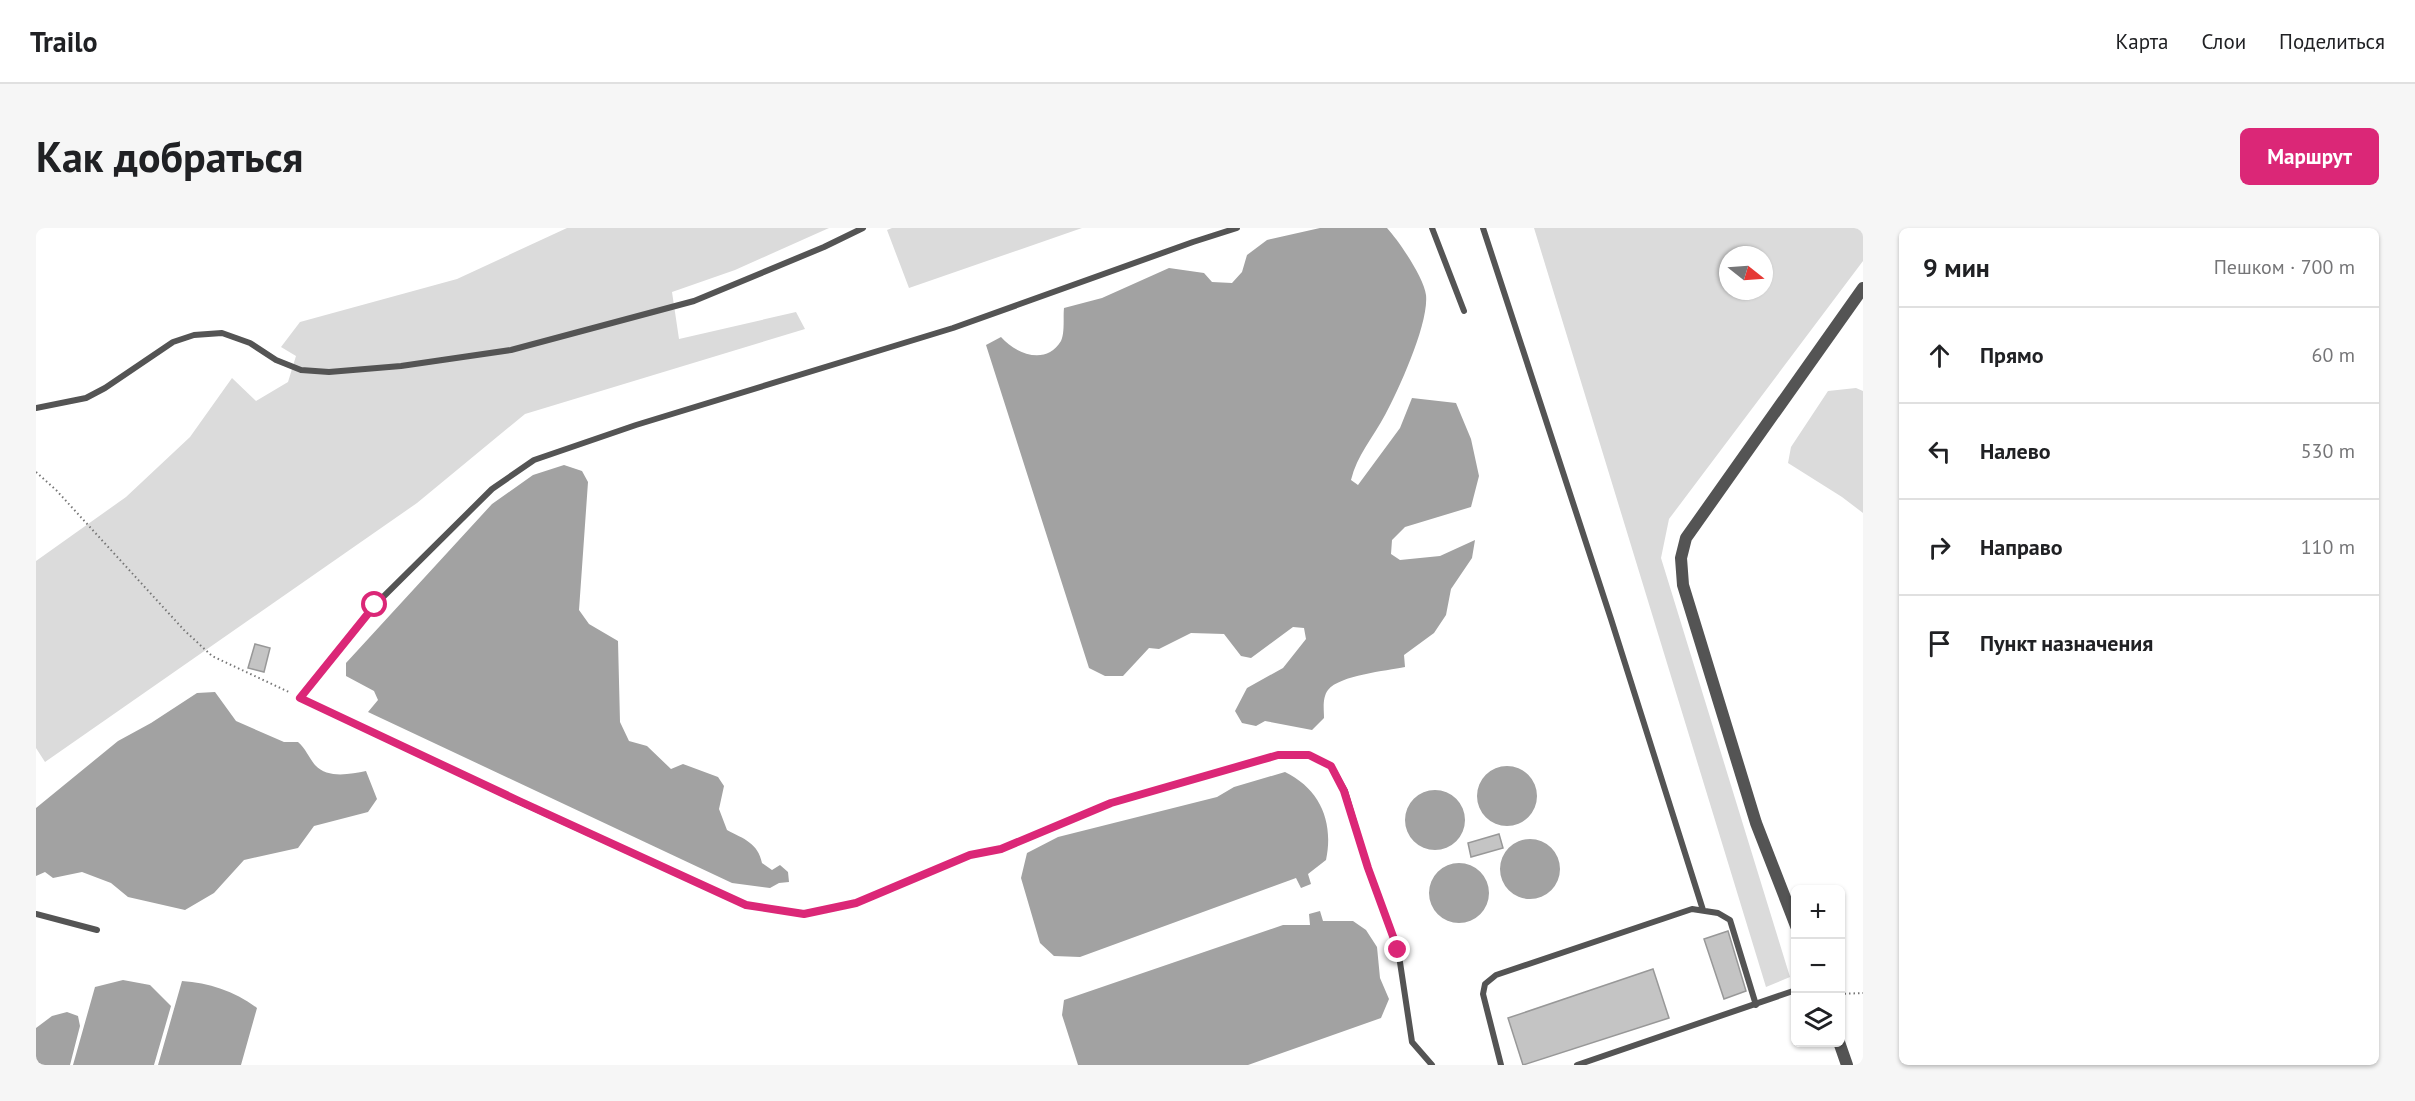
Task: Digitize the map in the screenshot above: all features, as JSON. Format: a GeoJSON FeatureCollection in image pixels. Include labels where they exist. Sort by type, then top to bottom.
{"type":"FeatureCollection","features":[{"type":"Feature","properties":{"kind":"street"},"geometry":{"type":"LineString","coordinates":[[1791,913],[1756,823],[1683,585],[1681,558],[1686,537],[1863,288]]}},
{"type":"Feature","properties":{"kind":"street"},"geometry":{"type":"LineString","coordinates":[[1841,1047],[1847,1065]]}},
{"type":"Feature","properties":{"kind":"lane"},"geometry":{"type":"LineString","coordinates":[[36,408],[86,398],[173,342],[194,335],[222,333],[250,343],[276,360],[301,370],[329,372],[401,366],[511,350],[694,302],[863,228]]}},
{"type":"Feature","properties":{"kind":"lane"},"geometry":{"type":"LineString","coordinates":[[1238,228],[953,328],[636,425],[534,460],[492,489],[375,605],[300,698],[746,905],[804,914],[856,903],[970,855],[1001,849],[1111,803],[1278,755],[1309,755],[1331,766],[1344,791],[1368,868],[1398,950],[1412,1042],[1432,1065]]}},
{"type":"Feature","properties":{"kind":"lane"},"geometry":{"type":"LineString","coordinates":[[1432,228],[1464,311]]}},
{"type":"Feature","properties":{"kind":"lane"},"geometry":{"type":"LineString","coordinates":[[1483,228],[1611,619],[1702,910]]}},
{"type":"Feature","properties":{"kind":"lane"},"geometry":{"type":"LineString","coordinates":[[1502,1065],[1483,994],[1485,984],[1496,975],[1692,909],[1718,913],[1730,920],[1756,1005]]}},
{"type":"Feature","properties":{"kind":"lane"},"geometry":{"type":"LineString","coordinates":[[36,914],[97,930]]}},
{"type":"Feature","properties":{"kind":"lane"},"geometry":{"type":"LineString","coordinates":[[1577,1065],[1791,992]]}},
{"type":"Feature","properties":{"kind":"path"},"geometry":{"type":"LineString","coordinates":[[36,472],[57,491],[184,630],[212,656],[300,698]]}},
{"type":"Feature","properties":{"kind":"path"},"geometry":{"type":"LineString","coordinates":[[1845,994],[1863,993]]}},
{"type":"Feature","properties":{"kind":"shaded area"},"geometry":{"type":"Polygon","coordinates":[[[567,228],[829,228],[735,270],[672,292],[679,339],[796,312],[805,329],[525,414],[417,503],[45,762],[36,748],[36,561],[126,497],[190,437],[232,378],[256,401],[288,382],[296,356],[281,347],[300,322],[457,279],[567,228]]]}},
{"type":"Feature","properties":{"kind":"shaded area"},"geometry":{"type":"Polygon","coordinates":[[[892,228],[1082,228],[909,288],[887,230],[892,228]]]}},
{"type":"Feature","properties":{"kind":"shaded area"},"geometry":{"type":"Polygon","coordinates":[[[1320,228],[1387,228],[1416,270],[1426,295],[1423,322],[1405,373],[1385,415],[1357,463],[1351,480],[1358,485],[1400,428],[1412,398],[1456,403],[1471,439],[1479,476],[1471,507],[1405,527],[1392,540],[1391,554],[1400,560],[1440,556],[1475,540],[1472,558],[1451,589],[1446,615],[1434,633],[1404,655],[1405,667],[1353,677],[1334,685],[1325,697],[1324,718],[1312,730],[1265,721],[1256,726],[1242,723],[1235,711],[1247,688],[1283,668],[1306,639],[1304,628],[1293,627],[1251,658],[1241,656],[1224,634],[1191,633],[1159,649],[1149,648],[1123,676],[1105,676],[1089,668],[986,345],[1001,337],[1015,348],[1031,355],[1047,353],[1055,349],[1061,341],[1064,308],[1102,298],[1169,268],[1204,273],[1212,282],[1232,283],[1242,272],[1247,255],[1267,240],[1320,228]]]}},
{"type":"Feature","properties":{"kind":"shaded area"},"geometry":{"type":"Polygon","coordinates":[[[1534,228],[1863,228],[1863,261],[1669,519],[1661,558],[1790,977],[1766,987],[1534,228]]]}},
{"type":"Feature","properties":{"kind":"shaded area"},"geometry":{"type":"Polygon","coordinates":[[[1856,388],[1863,391],[1863,513],[1788,463],[1791,447],[1828,391],[1856,388]]]}},
{"type":"Feature","properties":{"kind":"shaded area"},"geometry":{"type":"Polygon","coordinates":[[[564,465],[582,471],[588,482],[579,610],[589,624],[618,641],[620,722],[629,741],[647,746],[671,769],[683,764],[718,777],[724,786],[719,809],[727,830],[754,846],[762,863],[772,870],[780,865],[788,872],[789,882],[779,883],[770,888],[732,883],[368,712],[378,700],[374,691],[346,676],[346,663],[492,504],[533,475],[564,465]]]}},
{"type":"Feature","properties":{"kind":"shaded area"},"geometry":{"type":"Polygon","coordinates":[[[215,692],[236,721],[284,742],[298,742],[320,769],[333,774],[366,771],[377,799],[368,812],[314,826],[298,848],[244,860],[214,893],[185,910],[128,897],[111,883],[82,872],[53,878],[45,872],[36,876],[36,808],[118,741],[197,693],[215,692]]]}},
{"type":"Feature","properties":{"kind":"shaded area"},"geometry":{"type":"Polygon","coordinates":[[[1501,766],[1513,766],[1524,771],[1532,779],[1537,796],[1535,808],[1524,821],[1513,826],[1501,826],[1490,821],[1482,813],[1477,802],[1477,790],[1482,779],[1490,771],[1501,766]]]}},
{"type":"Feature","properties":{"kind":"shaded area"},"geometry":{"type":"Polygon","coordinates":[[[1285,772],[1297,779],[1315,797],[1326,820],[1328,846],[1326,860],[1308,874],[1311,884],[1301,888],[1296,878],[1080,957],[1054,956],[1040,943],[1021,878],[1027,853],[1058,837],[1217,797],[1234,787],[1285,772]]]}},
{"type":"Feature","properties":{"kind":"shaded area"},"geometry":{"type":"Polygon","coordinates":[[[1429,790],[1441,790],[1452,795],[1460,803],[1465,820],[1463,832],[1452,845],[1441,850],[1429,850],[1418,845],[1410,837],[1405,826],[1405,814],[1410,803],[1418,795],[1429,790]]]}},
{"type":"Feature","properties":{"kind":"shaded area"},"geometry":{"type":"Polygon","coordinates":[[[1524,839],[1536,839],[1547,844],[1555,852],[1560,869],[1558,881],[1547,894],[1536,899],[1524,899],[1513,894],[1505,886],[1500,875],[1500,863],[1505,852],[1513,844],[1524,839]]]}},
{"type":"Feature","properties":{"kind":"shaded area"},"geometry":{"type":"Polygon","coordinates":[[[1453,863],[1465,863],[1476,868],[1484,876],[1489,893],[1487,905],[1476,918],[1465,923],[1453,923],[1442,918],[1434,910],[1429,899],[1429,887],[1434,876],[1442,868],[1453,863]]]}},
{"type":"Feature","properties":{"kind":"shaded area"},"geometry":{"type":"Polygon","coordinates":[[[1320,911],[1323,921],[1353,921],[1366,930],[1377,947],[1380,978],[1389,999],[1381,1018],[1248,1065],[1078,1065],[1062,1015],[1064,1000],[1283,925],[1310,925],[1309,914],[1320,911]]]}},
{"type":"Feature","properties":{"kind":"shaded area"},"geometry":{"type":"Polygon","coordinates":[[[123,980],[150,985],[171,1006],[154,1065],[73,1065],[95,987],[123,980]]]}},
{"type":"Feature","properties":{"kind":"shaded area"},"geometry":{"type":"Polygon","coordinates":[[[182,981],[221,989],[257,1008],[241,1065],[158,1065],[182,981]]]}},
{"type":"Feature","properties":{"kind":"shaded area"},"geometry":{"type":"Polygon","coordinates":[[[67,1012],[78,1016],[80,1026],[70,1065],[36,1065],[36,1028],[52,1016],[67,1012]]]}},
{"type":"Feature","properties":{"kind":"building"},"geometry":{"type":"Polygon","coordinates":[[[255,644],[270,648],[264,672],[248,668],[255,644]]]}},
{"type":"Feature","properties":{"kind":"building"},"geometry":{"type":"Polygon","coordinates":[[[1499,834],[1503,848],[1471,857],[1468,843],[1499,834]]]}},
{"type":"Feature","properties":{"kind":"building"},"geometry":{"type":"Polygon","coordinates":[[[1728,931],[1746,991],[1724,999],[1704,939],[1728,931]]]}},
{"type":"Feature","properties":{"kind":"building"},"geometry":{"type":"Polygon","coordinates":[[[1653,969],[1669,1018],[1523,1065],[1508,1018],[1653,969]]]}},
{"type":"Feature","properties":{"kind":"route"},"geometry":{"type":"LineString","coordinates":[[375,605],[300,698],[746,905],[804,914],[856,903],[970,855],[1001,849],[1111,803],[1278,755],[1309,755],[1331,766],[1344,791],[1368,868],[1398,950]]}}]}
